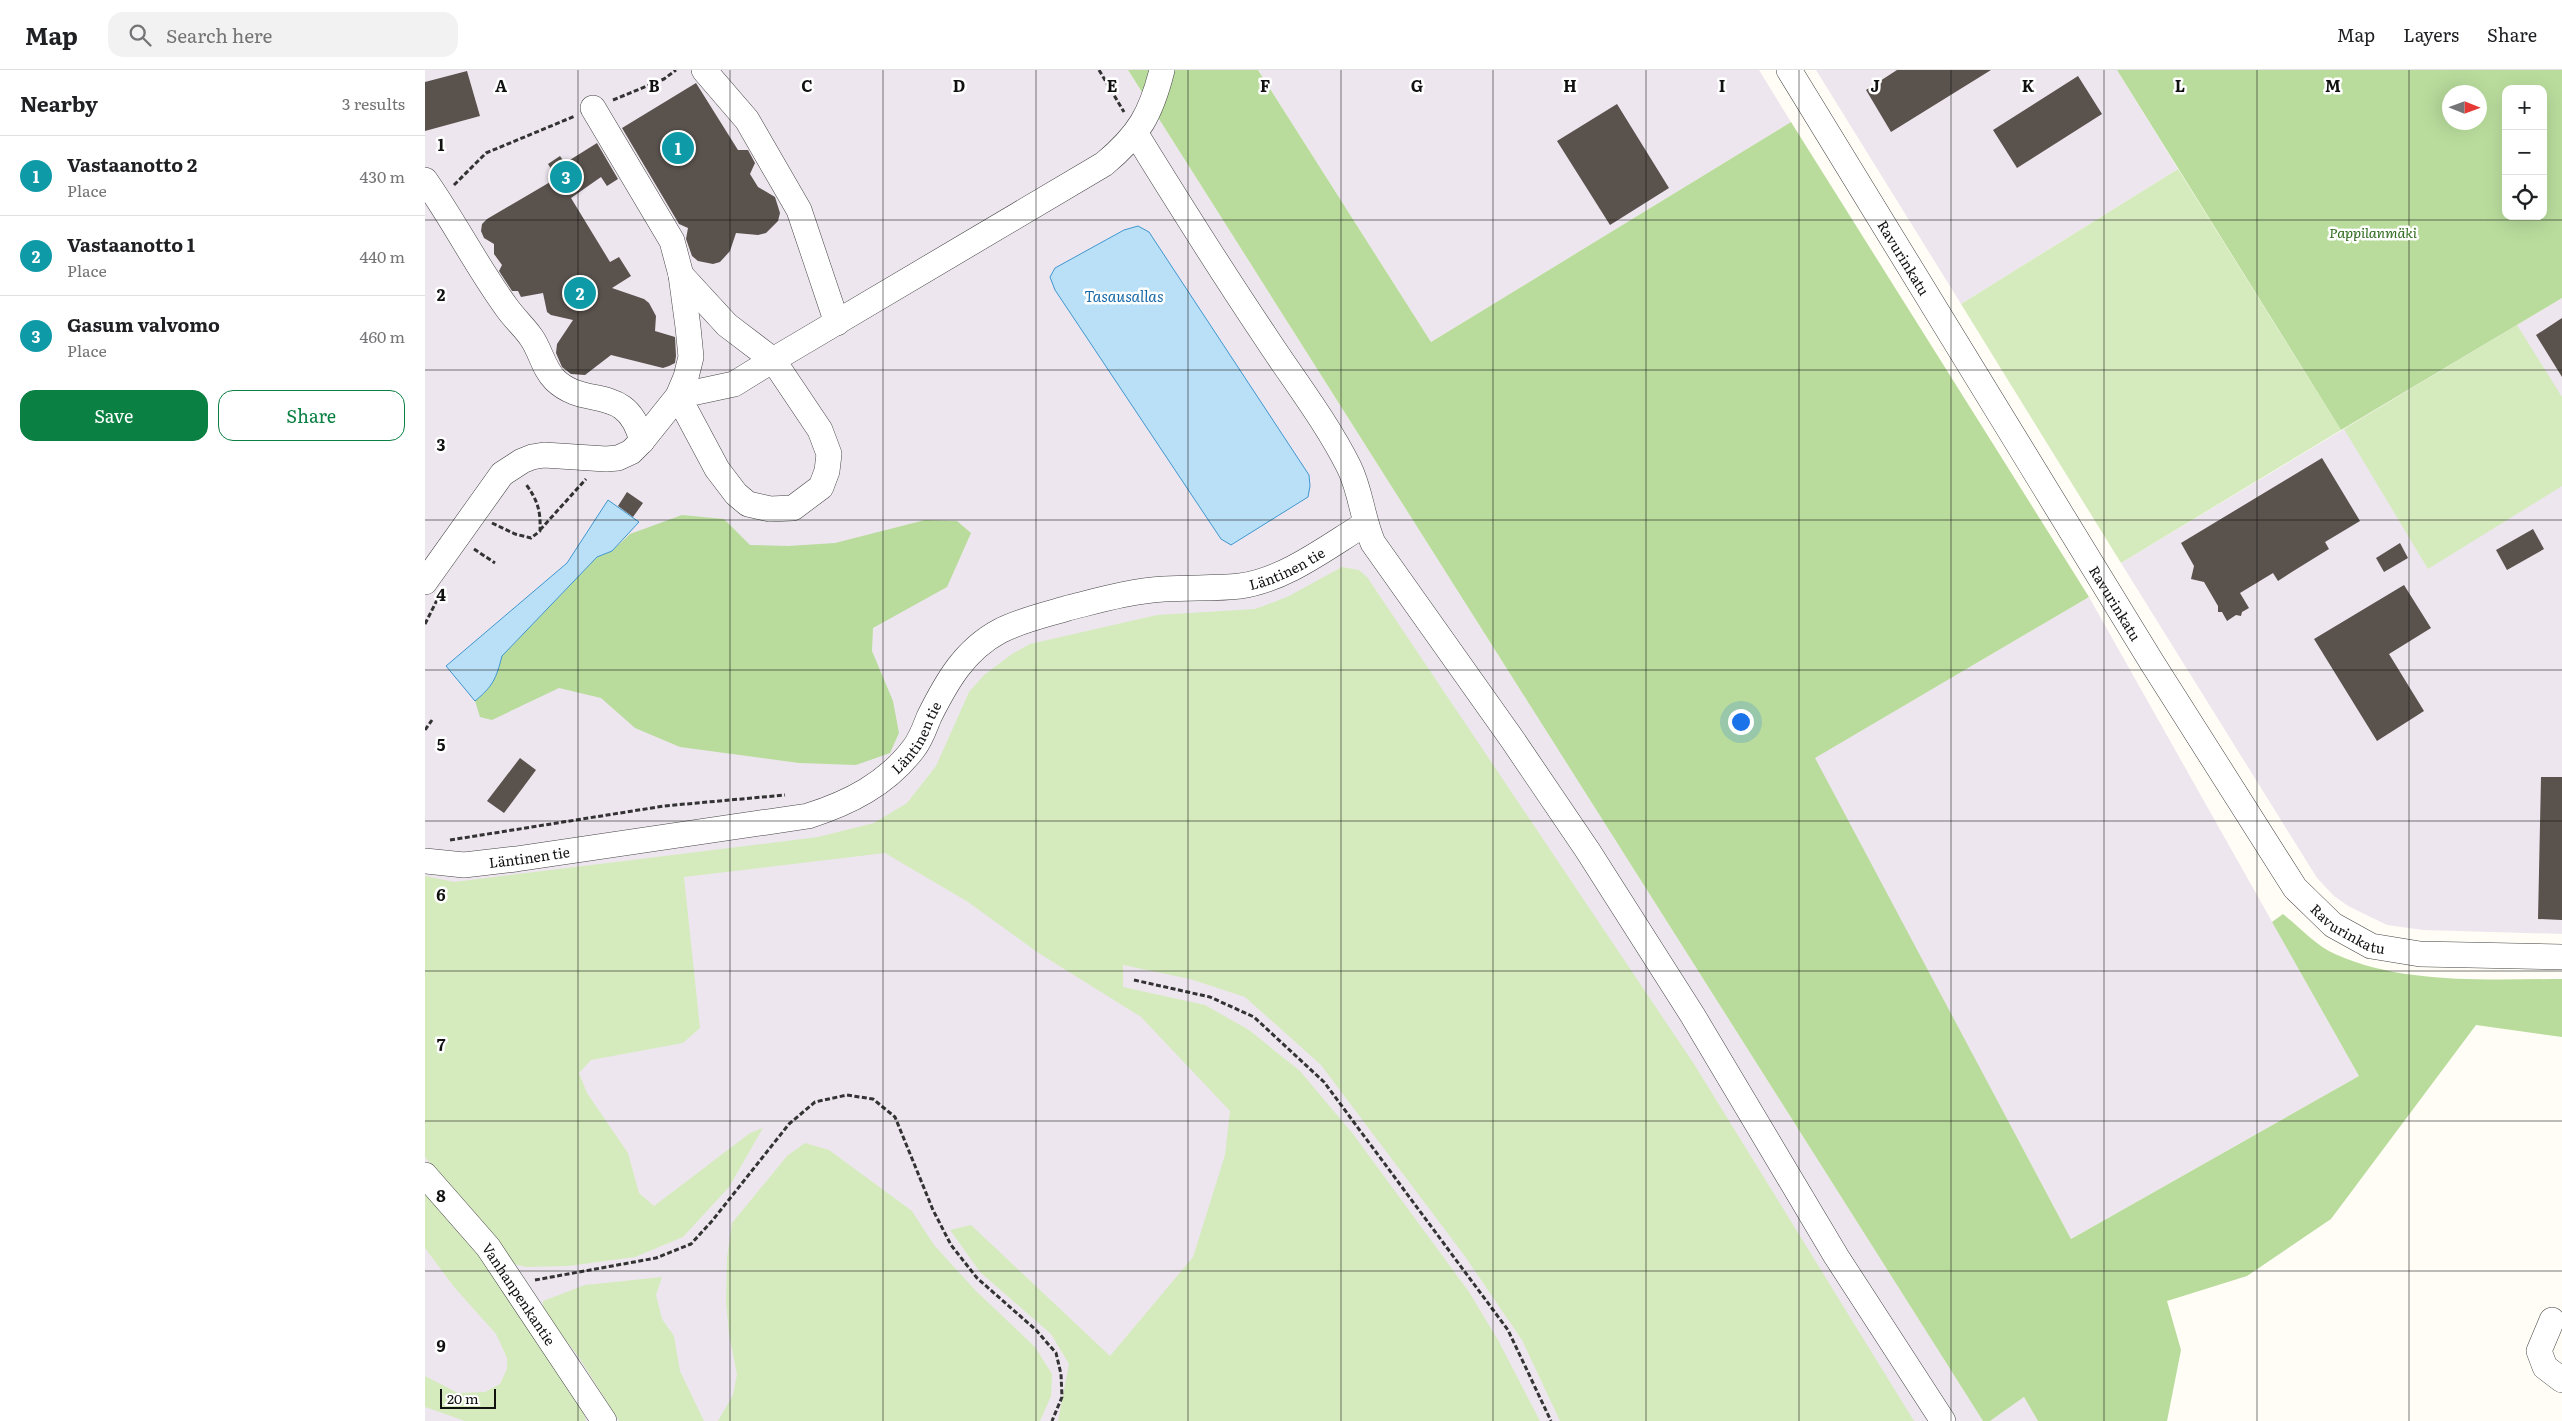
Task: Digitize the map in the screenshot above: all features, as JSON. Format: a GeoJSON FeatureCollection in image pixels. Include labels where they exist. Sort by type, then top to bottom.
{"type":"FeatureCollection","features":[{"type":"Feature","properties":{"kind":"street"},"geometry":{"type":"LineString","coordinates":[[704,70],[747,120],[799,210],[837,323]]}},
{"type":"Feature","properties":{"kind":"street"},"geometry":{"type":"LineString","coordinates":[[678,396],[734,384],[1105,164],[1136,134],[1148,113],[1161,70]]}},
{"type":"Feature","properties":{"kind":"street","name":"Ravurinkatu"},"geometry":{"type":"LineString","coordinates":[[1789,70],[2151,661],[2295,888],[2333,925],[2371,946],[2419,954],[2562,957]]}},
{"type":"Feature","properties":{"kind":"street"},"geometry":{"type":"LineString","coordinates":[[425,582],[502,474],[512,466],[527,459],[544,455],[618,458],[631,452],[642,441],[678,396],[691,357],[681,275],[672,241],[593,108]]}},
{"type":"Feature","properties":{"kind":"street"},"geometry":{"type":"LineString","coordinates":[[1136,134],[1212,257],[1321,420],[1348,466],[1357,486],[1365,524],[1373,542],[1512,739],[1588,852],[1693,1016],[1837,1256],[1943,1421]]}},
{"type":"Feature","properties":{"kind":"street"},"geometry":{"type":"LineString","coordinates":[[428,192],[507,309],[537,346],[545,365],[555,381],[578,393],[605,398],[621,405],[638,424],[642,441]]}},
{"type":"Feature","properties":{"kind":"street"},"geometry":{"type":"LineString","coordinates":[[678,396],[717,469],[736,494],[748,504],[770,509],[793,508],[821,487],[827,471],[829,454],[820,430],[773,360],[727,325],[681,275]]}},
{"type":"Feature","properties":{"kind":"street","name":"Läntinen tie"},"geometry":{"type":"LineString","coordinates":[[425,862],[464,865],[516,859],[808,816],[837,807],[867,792],[892,773],[915,747],[952,674],[976,647],[999,631],[1030,619],[1125,593],[1163,589],[1240,586],[1268,579],[1308,559],[1365,524]]}},
{"type":"Feature","properties":{"kind":"street","name":"Vanhanpenkantie"},"geometry":{"type":"LineString","coordinates":[[425,1176],[488,1247],[603,1421]]}},
{"type":"Feature","properties":{"kind":"street"},"geometry":{"type":"LineString","coordinates":[[2552,1320],[2539,1351],[2545,1367],[2562,1380]]}},
{"type":"Feature","properties":{"kind":"path"},"geometry":{"type":"LineString","coordinates":[[428,192],[486,153],[664,79],[676,70]]}},
{"type":"Feature","properties":{"kind":"path"},"geometry":{"type":"LineString","coordinates":[[1099,70],[1136,134]]}},
{"type":"Feature","properties":{"kind":"path"},"geometry":{"type":"LineString","coordinates":[[487,521],[515,534],[531,538],[540,531],[606,459]]}},
{"type":"Feature","properties":{"kind":"path"},"geometry":{"type":"LineString","coordinates":[[512,466],[536,498],[541,514],[540,531]]}},
{"type":"Feature","properties":{"kind":"path"},"geometry":{"type":"LineString","coordinates":[[425,730],[432,720]]}},
{"type":"Feature","properties":{"kind":"path"},"geometry":{"type":"LineString","coordinates":[[445,841],[664,806],[785,794]]}},
{"type":"Feature","properties":{"kind":"path"},"geometry":{"type":"LineString","coordinates":[[1134,980],[1210,997],[1255,1017],[1324,1082],[1508,1330],[1551,1421]]}},
{"type":"Feature","properties":{"kind":"path"},"geometry":{"type":"LineString","coordinates":[[512,1283],[606,1269],[656,1258],[691,1244],[712,1221],[789,1124],[815,1102],[847,1095],[873,1099],[895,1117],[933,1210],[951,1245],[977,1278],[1036,1330],[1056,1353],[1061,1374],[1062,1398],[1052,1421]]}},
{"type":"Feature","properties":{"kind":"shaded area"},"geometry":{"type":"Polygon","coordinates":[[[425,70],[1128,70],[1983,1421],[425,1421],[425,70]]]}},
{"type":"Feature","properties":{"kind":"shaded area"},"geometry":{"type":"Polygon","coordinates":[[[1258,70],[1759,70],[1791,122],[1431,342],[1258,70]]]}},
{"type":"Feature","properties":{"kind":"shaded area"},"geometry":{"type":"Polygon","coordinates":[[[1816,70],[2117,70],[2178,169],[1961,304],[1816,70]]]}},
{"type":"Feature","properties":{"kind":"shaded area"},"geometry":{"type":"Polygon","coordinates":[[[2562,298],[2562,934],[2423,930],[2387,925],[2348,906],[2334,896],[2317,878],[2121,563],[2562,298]]]}},
{"type":"Feature","properties":{"kind":"shaded area"},"geometry":{"type":"Polygon","coordinates":[[[2089,597],[2359,1076],[2071,1239],[1814,758],[2089,597]]]}},
{"type":"Feature","properties":{"kind":"shaded area"},"geometry":{"type":"Polygon","coordinates":[[[2024,1397],[2038,1421],[1990,1421],[2024,1397]]]}},
{"type":"Feature","properties":{"kind":"green space"},"geometry":{"type":"Polygon","coordinates":[[[1128,70],[1258,70],[1431,342],[1791,122],[2089,597],[1815,758],[2071,1239],[2359,1076],[2272,922],[2283,914],[2329,951],[2362,964],[2389,971],[2447,978],[2562,979],[2562,1037],[2476,1025],[2331,1219],[2247,1276],[2167,1301],[2181,1350],[2167,1421],[2038,1421],[2024,1397],[1990,1421],[1983,1421],[1128,70]]]}},
{"type":"Feature","properties":{"kind":"green space","name":"Pappilanmäki"},"geometry":{"type":"Polygon","coordinates":[[[2117,70],[2562,70],[2562,298],[2341,430],[2117,70]]]}},
{"type":"Feature","properties":{"kind":"green space"},"geometry":{"type":"Polygon","coordinates":[[[2178,169],[2341,430],[2121,563],[1961,304],[2178,169]]]}},
{"type":"Feature","properties":{"kind":"green space"},"geometry":{"type":"Polygon","coordinates":[[[2517,325],[2562,397],[2562,486],[2428,569],[2344,429],[2517,325]]]}},
{"type":"Feature","properties":{"kind":"green space"},"geometry":{"type":"Polygon","coordinates":[[[682,515],[724,519],[750,545],[788,546],[835,543],[925,520],[957,521],[971,533],[947,587],[873,628],[872,651],[893,701],[899,733],[890,753],[856,765],[799,763],[680,747],[635,728],[601,698],[559,688],[492,720],[480,717],[475,701],[493,682],[502,656],[597,557],[612,551],[630,534],[682,515]]]}},
{"type":"Feature","properties":{"kind":"green space"},"geometry":{"type":"Polygon","coordinates":[[[1342,567],[1359,570],[1367,577],[1694,1064],[1914,1421],[1560,1421],[1522,1340],[1464,1255],[1321,1065],[1245,997],[1190,979],[1123,965],[1123,987],[1205,1005],[1249,1030],[1300,1071],[1353,1134],[1469,1292],[1498,1340],[1540,1421],[1058,1421],[1069,1364],[1051,1334],[980,1272],[950,1230],[971,1225],[1110,1356],[1193,1257],[1225,1155],[1230,1111],[1141,1017],[1037,952],[968,902],[885,853],[684,877],[700,1028],[683,1043],[591,1060],[579,1073],[587,1093],[628,1153],[639,1193],[654,1206],[750,1133],[763,1128],[729,1187],[683,1237],[635,1257],[568,1266],[526,1267],[514,1264],[425,1157],[425,876],[454,882],[818,837],[874,823],[907,803],[936,766],[969,692],[984,675],[1012,654],[1030,644],[1157,615],[1255,609],[1287,597],[1342,567]]]}},
{"type":"Feature","properties":{"kind":"green space"},"geometry":{"type":"Polygon","coordinates":[[[805,1143],[829,1150],[912,1211],[934,1245],[976,1291],[1035,1347],[1052,1374],[1051,1396],[1040,1421],[718,1421],[733,1395],[737,1374],[729,1334],[726,1302],[727,1258],[732,1223],[787,1156],[805,1143]]]}},
{"type":"Feature","properties":{"kind":"green space"},"geometry":{"type":"Polygon","coordinates":[[[425,1187],[484,1261],[583,1409],[586,1421],[465,1421],[425,1407],[425,1376],[458,1393],[485,1392],[500,1384],[507,1369],[507,1358],[496,1334],[454,1287],[425,1248],[425,1187]]]}},
{"type":"Feature","properties":{"kind":"green space"},"geometry":{"type":"Polygon","coordinates":[[[662,1277],[656,1295],[662,1319],[674,1336],[680,1371],[704,1421],[619,1421],[578,1356],[543,1311],[543,1301],[585,1285],[662,1277]]]}},
{"type":"Feature","properties":{"kind":"water","name":"Tasausallas"},"geometry":{"type":"Polygon","coordinates":[[[1138,226],[1149,232],[1309,475],[1308,497],[1231,545],[1221,539],[1055,290],[1050,277],[1055,268],[1124,230],[1138,226]]]}},
{"type":"Feature","properties":{"kind":"water"},"geometry":{"type":"Polygon","coordinates":[[[608,500],[639,522],[612,551],[597,557],[502,656],[493,682],[475,701],[446,666],[567,563],[608,500]]]}},
{"type":"Feature","properties":{"kind":"building"},"geometry":{"type":"Polygon","coordinates":[[[1897,70],[1991,70],[1891,132],[1866,90],[1897,70]]]}},
{"type":"Feature","properties":{"kind":"building"},"geometry":{"type":"Polygon","coordinates":[[[467,71],[480,116],[425,131],[425,82],[467,71]]]}},
{"type":"Feature","properties":{"kind":"building"},"geometry":{"type":"Polygon","coordinates":[[[2078,76],[2102,114],[2017,168],[1993,130],[2078,76]]]}},
{"type":"Feature","properties":{"kind":"building"},"geometry":{"type":"Polygon","coordinates":[[[696,83],[738,150],[748,150],[755,163],[750,174],[758,187],[775,197],[780,213],[778,221],[766,233],[758,235],[736,233],[730,251],[720,262],[713,264],[698,261],[692,256],[686,239],[688,228],[679,224],[622,128],[696,83]]]}},
{"type":"Feature","properties":{"kind":"building"},"geometry":{"type":"Polygon","coordinates":[[[1617,104],[1669,188],[1610,225],[1557,141],[1617,104]]]}},
{"type":"Feature","properties":{"kind":"building"},"geometry":{"type":"Polygon","coordinates":[[[597,143],[618,179],[607,186],[601,177],[571,198],[610,262],[619,257],[631,276],[612,288],[644,299],[649,303],[656,316],[655,331],[675,337],[675,363],[663,368],[611,355],[585,375],[571,374],[562,367],[556,353],[557,344],[573,320],[551,315],[547,312],[543,293],[521,297],[518,291],[512,291],[499,271],[502,265],[494,254],[494,244],[484,238],[481,231],[482,224],[487,219],[557,178],[548,164],[560,156],[565,163],[597,143]]]}},
{"type":"Feature","properties":{"kind":"building"},"geometry":{"type":"Polygon","coordinates":[[[2562,318],[2562,377],[2536,335],[2562,318]]]}},
{"type":"Feature","properties":{"kind":"building"},"geometry":{"type":"Polygon","coordinates":[[[2322,458],[2360,521],[2325,542],[2329,549],[2278,581],[2273,573],[2240,593],[2249,608],[2242,612],[2241,616],[2236,615],[2227,621],[2222,612],[2218,612],[2218,606],[2204,582],[2191,579],[2194,566],[2181,543],[2322,458]]]}},
{"type":"Feature","properties":{"kind":"building"},"geometry":{"type":"Polygon","coordinates":[[[627,492],[643,503],[633,517],[618,506],[627,492]]]}},
{"type":"Feature","properties":{"kind":"building"},"geometry":{"type":"Polygon","coordinates":[[[2533,529],[2544,549],[2507,570],[2496,550],[2533,529]]]}},
{"type":"Feature","properties":{"kind":"building"},"geometry":{"type":"Polygon","coordinates":[[[2400,543],[2408,558],[2384,572],[2376,558],[2400,543]]]}},
{"type":"Feature","properties":{"kind":"building"},"geometry":{"type":"Polygon","coordinates":[[[2404,585],[2431,628],[2389,654],[2424,711],[2377,741],[2314,639],[2404,585]]]}},
{"type":"Feature","properties":{"kind":"building"},"geometry":{"type":"Polygon","coordinates":[[[520,758],[536,770],[504,813],[487,801],[520,758]]]}},
{"type":"Feature","properties":{"kind":"building"},"geometry":{"type":"Polygon","coordinates":[[[2541,777],[2562,777],[2562,920],[2538,919],[2541,777]]]}},
{"type":"Feature","properties":{"kind":"place","name":"Vastaanotto 2"},"geometry":{"type":"Point","coordinates":[678,148]}},
{"type":"Feature","properties":{"kind":"place","name":"Gasum valvomo"},"geometry":{"type":"Point","coordinates":[566,177]}},
{"type":"Feature","properties":{"kind":"place","name":"Vastaanotto 1"},"geometry":{"type":"Point","coordinates":[580,293]}}]}
